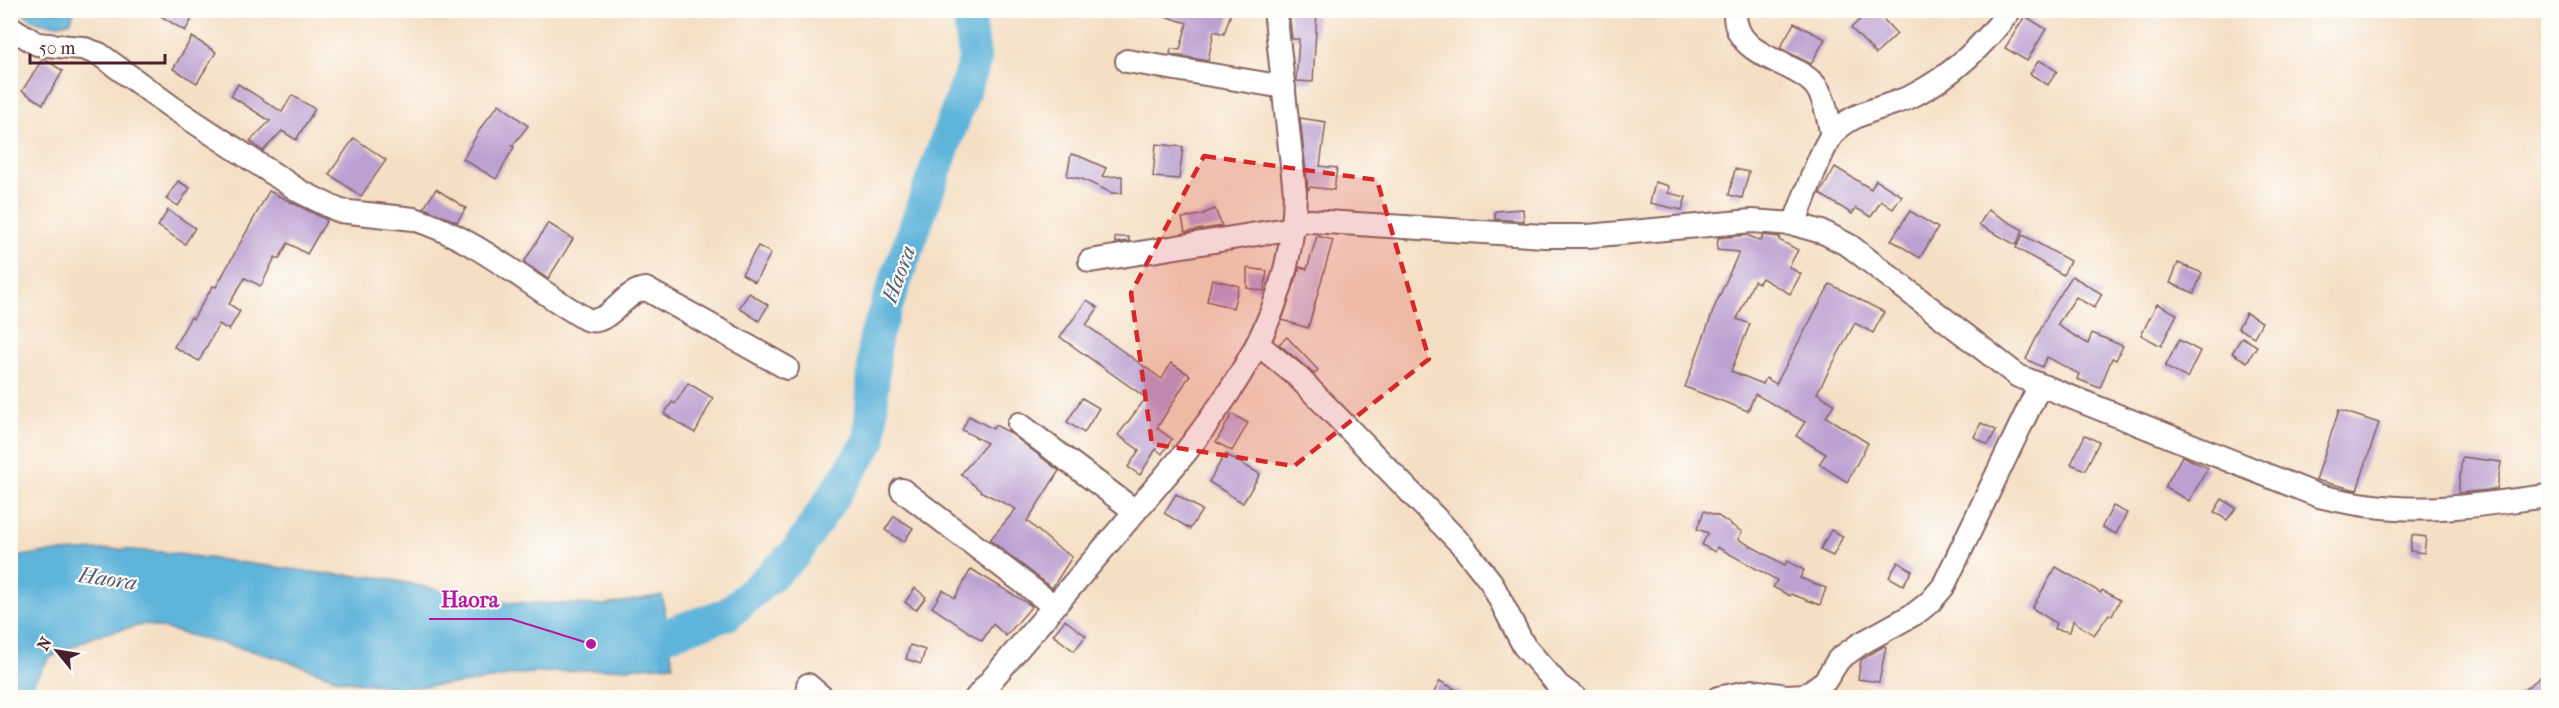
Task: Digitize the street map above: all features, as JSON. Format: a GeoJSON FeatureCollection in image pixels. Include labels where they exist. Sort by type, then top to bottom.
{"type":"FeatureCollection","features":[{"type":"Feature","properties":{"kind":"street"},"geometry":{"type":"LineString","coordinates":[[976,698],[1210,420],[1259,345],[1275,309],[1288,263],[1294,224],[1295,193],[1275,10]]}},
{"type":"Feature","properties":{"kind":"street"},"geometry":{"type":"LineString","coordinates":[[1735,10],[1738,29],[1756,51],[1812,82],[1820,93],[1832,135]]}},
{"type":"Feature","properties":{"kind":"street"},"geometry":{"type":"LineString","coordinates":[[1794,224],[1832,135],[1842,125],[1914,95],[1956,67],[1974,54],[2010,10]]}},
{"type":"Feature","properties":{"kind":"street"},"geometry":{"type":"LineString","coordinates":[[10,27],[37,44],[82,48],[99,54],[173,108],[301,192],[340,211],[414,219],[425,223],[484,253],[586,319],[593,322],[600,320],[638,289],[646,289],[787,368]]}},
{"type":"Feature","properties":{"kind":"street"},"geometry":{"type":"LineString","coordinates":[[1127,60],[1284,87]]}},
{"type":"Feature","properties":{"kind":"street"},"geometry":{"type":"LineString","coordinates":[[1090,261],[1294,224],[1544,236],[1613,235],[1752,221],[1794,224],[1825,233],[1850,246],[1937,311],[2002,366],[2039,387],[2319,496],[2358,505],[2398,509],[2439,508],[2548,496]]}},
{"type":"Feature","properties":{"kind":"street"},"geometry":{"type":"LineString","coordinates":[[1259,345],[1297,376],[1461,544],[1491,582],[1524,646],[1559,686],[1576,698]]}},
{"type":"Feature","properties":{"kind":"street"},"geometry":{"type":"LineString","coordinates":[[1718,698],[1753,691],[1786,696],[1806,694],[1825,681],[1839,659],[1860,644],[1916,613],[1930,602],[1943,587],[2039,387]]}},
{"type":"Feature","properties":{"kind":"street"},"geometry":{"type":"LineString","coordinates":[[1019,424],[1135,511]]}},
{"type":"Feature","properties":{"kind":"street"},"geometry":{"type":"LineString","coordinates":[[902,490],[1054,606]]}},
{"type":"Feature","properties":{"kind":"highlighted area"},"geometry":{"type":"Polygon","coordinates":[[[1204,156],[1377,180],[1429,359],[1294,466],[1152,444],[1131,293],[1204,156]]]}},
{"type":"Feature","properties":{"kind":"water"},"geometry":{"type":"Polygon","coordinates":[[[19,11],[74,11],[71,21],[50,25],[37,22],[19,11]]]}},
{"type":"Feature","properties":{"kind":"water"},"geometry":{"type":"Polygon","coordinates":[[[118,549],[162,552],[328,574],[378,577],[495,602],[606,605],[662,595],[673,665],[519,674],[467,683],[402,688],[341,680],[275,657],[146,624],[97,635],[49,658],[24,697],[11,697],[11,558],[41,553],[118,549]]]}},
{"type":"Feature","properties":{"kind":"building"},"geometry":{"type":"Polygon","coordinates":[[[151,10],[197,10],[185,31],[151,10]]]}},
{"type":"Feature","properties":{"kind":"building"},"geometry":{"type":"Polygon","coordinates":[[[1159,10],[1232,10],[1224,34],[1214,31],[1208,61],[1170,54],[1171,49],[1180,50],[1187,23],[1158,14],[1159,10]]]}},
{"type":"Feature","properties":{"kind":"building"},"geometry":{"type":"Polygon","coordinates":[[[1289,10],[1317,12],[1313,82],[1296,81],[1299,39],[1292,39],[1289,10]]]}},
{"type":"Feature","properties":{"kind":"building"},"geometry":{"type":"Polygon","coordinates":[[[1870,10],[1875,10],[1897,34],[1876,54],[1851,28],[1870,10]]]}},
{"type":"Feature","properties":{"kind":"building"},"geometry":{"type":"Polygon","coordinates":[[[2025,16],[2046,29],[2027,61],[2005,48],[2025,16]]]}},
{"type":"Feature","properties":{"kind":"building"},"geometry":{"type":"Polygon","coordinates":[[[1794,23],[1825,39],[1811,64],[1780,48],[1794,23]]]}},
{"type":"Feature","properties":{"kind":"building"},"geometry":{"type":"Polygon","coordinates":[[[192,37],[216,52],[197,83],[173,69],[192,37]]]}},
{"type":"Feature","properties":{"kind":"building"},"geometry":{"type":"Polygon","coordinates":[[[43,58],[63,71],[43,104],[22,91],[43,58]]]}},
{"type":"Feature","properties":{"kind":"building"},"geometry":{"type":"Polygon","coordinates":[[[2039,60],[2057,71],[2048,85],[2030,74],[2039,60]]]}},
{"type":"Feature","properties":{"kind":"building"},"geometry":{"type":"Polygon","coordinates":[[[238,84],[282,112],[292,95],[315,109],[296,140],[282,131],[263,151],[250,141],[270,121],[231,96],[238,84]]]}},
{"type":"Feature","properties":{"kind":"building"},"geometry":{"type":"Polygon","coordinates":[[[499,104],[528,126],[512,146],[514,147],[496,179],[463,159],[482,126],[499,104]]]}},
{"type":"Feature","properties":{"kind":"building"},"geometry":{"type":"Polygon","coordinates":[[[1300,118],[1326,122],[1320,166],[1337,168],[1334,190],[1310,187],[1308,190],[1300,118]]]}},
{"type":"Feature","properties":{"kind":"building"},"geometry":{"type":"Polygon","coordinates":[[[354,138],[386,160],[361,196],[329,174],[354,138]]]}},
{"type":"Feature","properties":{"kind":"building"},"geometry":{"type":"Polygon","coordinates":[[[1156,144],[1183,147],[1179,179],[1153,177],[1156,144]]]}},
{"type":"Feature","properties":{"kind":"building"},"geometry":{"type":"Polygon","coordinates":[[[1071,154],[1106,168],[1102,177],[1122,176],[1122,193],[1112,193],[1082,179],[1067,176],[1071,154]]]}},
{"type":"Feature","properties":{"kind":"building"},"geometry":{"type":"Polygon","coordinates":[[[1835,167],[1871,189],[1876,180],[1902,196],[1893,209],[1881,201],[1871,217],[1856,208],[1852,214],[1820,194],[1835,167]]]}},
{"type":"Feature","properties":{"kind":"building"},"geometry":{"type":"Polygon","coordinates":[[[1735,169],[1749,172],[1742,198],[1729,195],[1735,169]]]}},
{"type":"Feature","properties":{"kind":"building"},"geometry":{"type":"Polygon","coordinates":[[[178,181],[190,188],[178,206],[166,199],[178,181]]]}},
{"type":"Feature","properties":{"kind":"building"},"geometry":{"type":"Polygon","coordinates":[[[1655,182],[1669,186],[1668,193],[1686,197],[1682,210],[1650,203],[1655,182]]]}},
{"type":"Feature","properties":{"kind":"building"},"geometry":{"type":"Polygon","coordinates":[[[436,189],[466,208],[457,222],[424,208],[436,189]]]}},
{"type":"Feature","properties":{"kind":"building"},"geometry":{"type":"Polygon","coordinates":[[[269,191],[327,220],[307,254],[288,243],[279,259],[275,257],[261,286],[245,278],[229,304],[240,311],[229,330],[219,324],[199,361],[174,347],[191,317],[193,319],[213,286],[216,287],[269,191]]]}},
{"type":"Feature","properties":{"kind":"building"},"geometry":{"type":"Polygon","coordinates":[[[1215,209],[1222,226],[1185,232],[1182,218],[1200,215],[1215,209]]]}},
{"type":"Feature","properties":{"kind":"building"},"geometry":{"type":"Polygon","coordinates":[[[1523,209],[1524,221],[1495,219],[1495,211],[1523,209]]]}},
{"type":"Feature","properties":{"kind":"building"},"geometry":{"type":"Polygon","coordinates":[[[168,210],[195,228],[185,244],[158,226],[168,210]]]}},
{"type":"Feature","properties":{"kind":"building"},"geometry":{"type":"Polygon","coordinates":[[[1988,210],[2023,230],[2016,245],[1979,225],[1988,210]]]}},
{"type":"Feature","properties":{"kind":"building"},"geometry":{"type":"Polygon","coordinates":[[[1910,211],[1938,228],[1920,258],[1891,240],[1910,211]]]}},
{"type":"Feature","properties":{"kind":"building"},"geometry":{"type":"Polygon","coordinates":[[[548,223],[573,239],[548,279],[524,262],[548,223]]]}},
{"type":"Feature","properties":{"kind":"building"},"geometry":{"type":"Polygon","coordinates":[[[1747,235],[1761,241],[1763,235],[1780,237],[1779,240],[1798,250],[1789,267],[1801,274],[1790,294],[1762,278],[1759,283],[1754,281],[1737,319],[1750,324],[1731,371],[1763,384],[1766,378],[1776,384],[1830,284],[1884,312],[1873,333],[1855,323],[1817,393],[1834,404],[1826,417],[1868,443],[1847,482],[1819,464],[1826,454],[1796,436],[1805,422],[1755,394],[1748,411],[1685,387],[1715,306],[1739,252],[1717,250],[1718,238],[1747,235]]]}},
{"type":"Feature","properties":{"kind":"building"},"geometry":{"type":"Polygon","coordinates":[[[2023,235],[2070,261],[2063,275],[2016,248],[2023,235]]]}},
{"type":"Feature","properties":{"kind":"building"},"geometry":{"type":"Polygon","coordinates":[[[1317,236],[1333,240],[1308,328],[1282,320],[1300,267],[1307,269],[1317,236]]]}},
{"type":"Feature","properties":{"kind":"building"},"geometry":{"type":"Polygon","coordinates":[[[1115,237],[1129,237],[1129,241],[1115,243],[1115,237]]]}},
{"type":"Feature","properties":{"kind":"building"},"geometry":{"type":"Polygon","coordinates":[[[758,246],[771,253],[755,282],[742,274],[758,246]]]}},
{"type":"Feature","properties":{"kind":"building"},"geometry":{"type":"Polygon","coordinates":[[[2178,263],[2202,273],[2194,293],[2170,283],[2178,263]]]}},
{"type":"Feature","properties":{"kind":"building"},"geometry":{"type":"Polygon","coordinates":[[[1247,268],[1267,271],[1264,291],[1247,288],[1247,268]]]}},
{"type":"Feature","properties":{"kind":"building"},"geometry":{"type":"Polygon","coordinates":[[[2072,276],[2102,294],[2094,308],[2076,297],[2057,325],[2088,344],[2092,333],[2123,346],[2116,360],[2112,358],[2100,388],[2077,379],[2079,374],[2047,357],[2042,367],[2026,359],[2048,314],[2072,276]]]}},
{"type":"Feature","properties":{"kind":"building"},"geometry":{"type":"Polygon","coordinates":[[[1212,279],[1239,286],[1233,308],[1207,301],[1212,279]]]}},
{"type":"Feature","properties":{"kind":"building"},"geometry":{"type":"Polygon","coordinates":[[[749,293],[768,305],[759,321],[739,308],[749,293]]]}},
{"type":"Feature","properties":{"kind":"building"},"geometry":{"type":"Polygon","coordinates":[[[1087,300],[1098,308],[1086,325],[1162,379],[1171,363],[1190,375],[1157,428],[1172,439],[1162,454],[1156,449],[1140,475],[1128,467],[1139,450],[1118,435],[1146,398],[1060,337],[1087,300]]]}},
{"type":"Feature","properties":{"kind":"building"},"geometry":{"type":"Polygon","coordinates":[[[2157,304],[2177,314],[2161,346],[2141,335],[2157,304]]]}},
{"type":"Feature","properties":{"kind":"building"},"geometry":{"type":"Polygon","coordinates":[[[2246,313],[2262,322],[2254,337],[2238,328],[2246,313]]]}},
{"type":"Feature","properties":{"kind":"building"},"geometry":{"type":"Polygon","coordinates":[[[1287,337],[1318,370],[1314,374],[1279,344],[1287,337]]]}},
{"type":"Feature","properties":{"kind":"building"},"geometry":{"type":"Polygon","coordinates":[[[2242,337],[2257,346],[2247,362],[2232,353],[2242,337]]]}},
{"type":"Feature","properties":{"kind":"building"},"geometry":{"type":"Polygon","coordinates":[[[2179,340],[2200,351],[2187,378],[2165,367],[2179,340]]]}},
{"type":"Feature","properties":{"kind":"building"},"geometry":{"type":"Polygon","coordinates":[[[688,383],[713,398],[695,433],[664,414],[672,402],[675,404],[688,383]]]}},
{"type":"Feature","properties":{"kind":"building"},"geometry":{"type":"Polygon","coordinates":[[[1082,398],[1099,408],[1084,433],[1067,422],[1082,398]]]}},
{"type":"Feature","properties":{"kind":"building"},"geometry":{"type":"Polygon","coordinates":[[[2339,410],[2379,423],[2357,490],[2316,480],[2339,410]]]}},
{"type":"Feature","properties":{"kind":"building"},"geometry":{"type":"Polygon","coordinates":[[[1232,414],[1248,423],[1232,451],[1216,442],[1232,414]]]}},
{"type":"Feature","properties":{"kind":"building"},"geometry":{"type":"Polygon","coordinates":[[[969,416],[993,429],[995,425],[1009,432],[1059,471],[1027,521],[1072,557],[1052,588],[990,540],[1016,509],[982,492],[961,474],[987,443],[962,430],[969,416]]]}},
{"type":"Feature","properties":{"kind":"building"},"geometry":{"type":"Polygon","coordinates":[[[1981,423],[1996,430],[1988,445],[1974,437],[1981,423]]]}},
{"type":"Feature","properties":{"kind":"building"},"geometry":{"type":"Polygon","coordinates":[[[2085,435],[2099,442],[2085,470],[2071,464],[2085,435]]]}},
{"type":"Feature","properties":{"kind":"building"},"geometry":{"type":"Polygon","coordinates":[[[1225,454],[1260,474],[1243,503],[1209,482],[1225,454]]]}},
{"type":"Feature","properties":{"kind":"building"},"geometry":{"type":"Polygon","coordinates":[[[2182,456],[2208,468],[2189,501],[2165,487],[2182,456]]]}},
{"type":"Feature","properties":{"kind":"building"},"geometry":{"type":"Polygon","coordinates":[[[2462,457],[2501,462],[2497,489],[2458,493],[2462,457]]]}},
{"type":"Feature","properties":{"kind":"building"},"geometry":{"type":"Polygon","coordinates":[[[1176,494],[1202,510],[1190,529],[1164,513],[1176,494]]]}},
{"type":"Feature","properties":{"kind":"building"},"geometry":{"type":"Polygon","coordinates":[[[2222,499],[2236,508],[2227,520],[2214,512],[2222,499]]]}},
{"type":"Feature","properties":{"kind":"building"},"geometry":{"type":"Polygon","coordinates":[[[2113,506],[2127,513],[2116,534],[2102,527],[2113,506]]]}},
{"type":"Feature","properties":{"kind":"building"},"geometry":{"type":"Polygon","coordinates":[[[1704,511],[1718,516],[1742,532],[1738,539],[1785,565],[1787,561],[1804,570],[1800,578],[1826,588],[1820,605],[1791,594],[1790,596],[1773,587],[1777,580],[1717,547],[1715,552],[1702,545],[1708,533],[1697,529],[1704,511]]]}},
{"type":"Feature","properties":{"kind":"building"},"geometry":{"type":"Polygon","coordinates":[[[894,516],[913,528],[904,542],[885,530],[894,516]]]}},
{"type":"Feature","properties":{"kind":"building"},"geometry":{"type":"Polygon","coordinates":[[[1831,530],[1843,536],[1833,556],[1820,550],[1831,530]]]}},
{"type":"Feature","properties":{"kind":"building"},"geometry":{"type":"Polygon","coordinates":[[[2412,535],[2426,537],[2424,553],[2410,551],[2412,535]]]}},
{"type":"Feature","properties":{"kind":"building"},"geometry":{"type":"Polygon","coordinates":[[[1898,562],[1912,571],[1903,585],[1889,577],[1898,562]]]}},
{"type":"Feature","properties":{"kind":"building"},"geometry":{"type":"Polygon","coordinates":[[[2056,567],[2101,593],[2102,590],[2120,600],[2112,616],[2109,614],[2094,635],[2073,621],[2070,632],[2054,629],[2056,623],[2032,608],[2056,567]]]}},
{"type":"Feature","properties":{"kind":"building"},"geometry":{"type":"Polygon","coordinates":[[[971,569],[1032,606],[1006,636],[993,624],[982,641],[932,607],[943,590],[955,598],[971,569]]]}},
{"type":"Feature","properties":{"kind":"building"},"geometry":{"type":"Polygon","coordinates":[[[915,588],[926,597],[916,610],[905,602],[915,588]]]}},
{"type":"Feature","properties":{"kind":"building"},"geometry":{"type":"Polygon","coordinates":[[[1065,620],[1086,636],[1074,651],[1053,635],[1065,620]]]}},
{"type":"Feature","properties":{"kind":"building"},"geometry":{"type":"Polygon","coordinates":[[[910,645],[925,650],[921,664],[906,659],[910,645]]]}},
{"type":"Feature","properties":{"kind":"building"},"geometry":{"type":"Polygon","coordinates":[[[1884,646],[1886,647],[1879,682],[1858,679],[1861,660],[1884,646]]]}},
{"type":"Feature","properties":{"kind":"building"},"geometry":{"type":"Polygon","coordinates":[[[2548,671],[2548,698],[2514,698],[2548,671]]]}},
{"type":"Feature","properties":{"kind":"building"},"geometry":{"type":"Polygon","coordinates":[[[1440,681],[1471,698],[1431,698],[1440,681]]]}},
{"type":"Feature","properties":{"kind":"waterway","name":"Haora"},"geometry":{"type":"LineString","coordinates":[[626,644],[638,644],[728,614],[796,553],[870,440],[875,338],[975,60],[968,10]]}},
{"type":"Feature","properties":{"kind":"place","name":"Haora"},"geometry":{"type":"Point","coordinates":[591,644]}}]}
